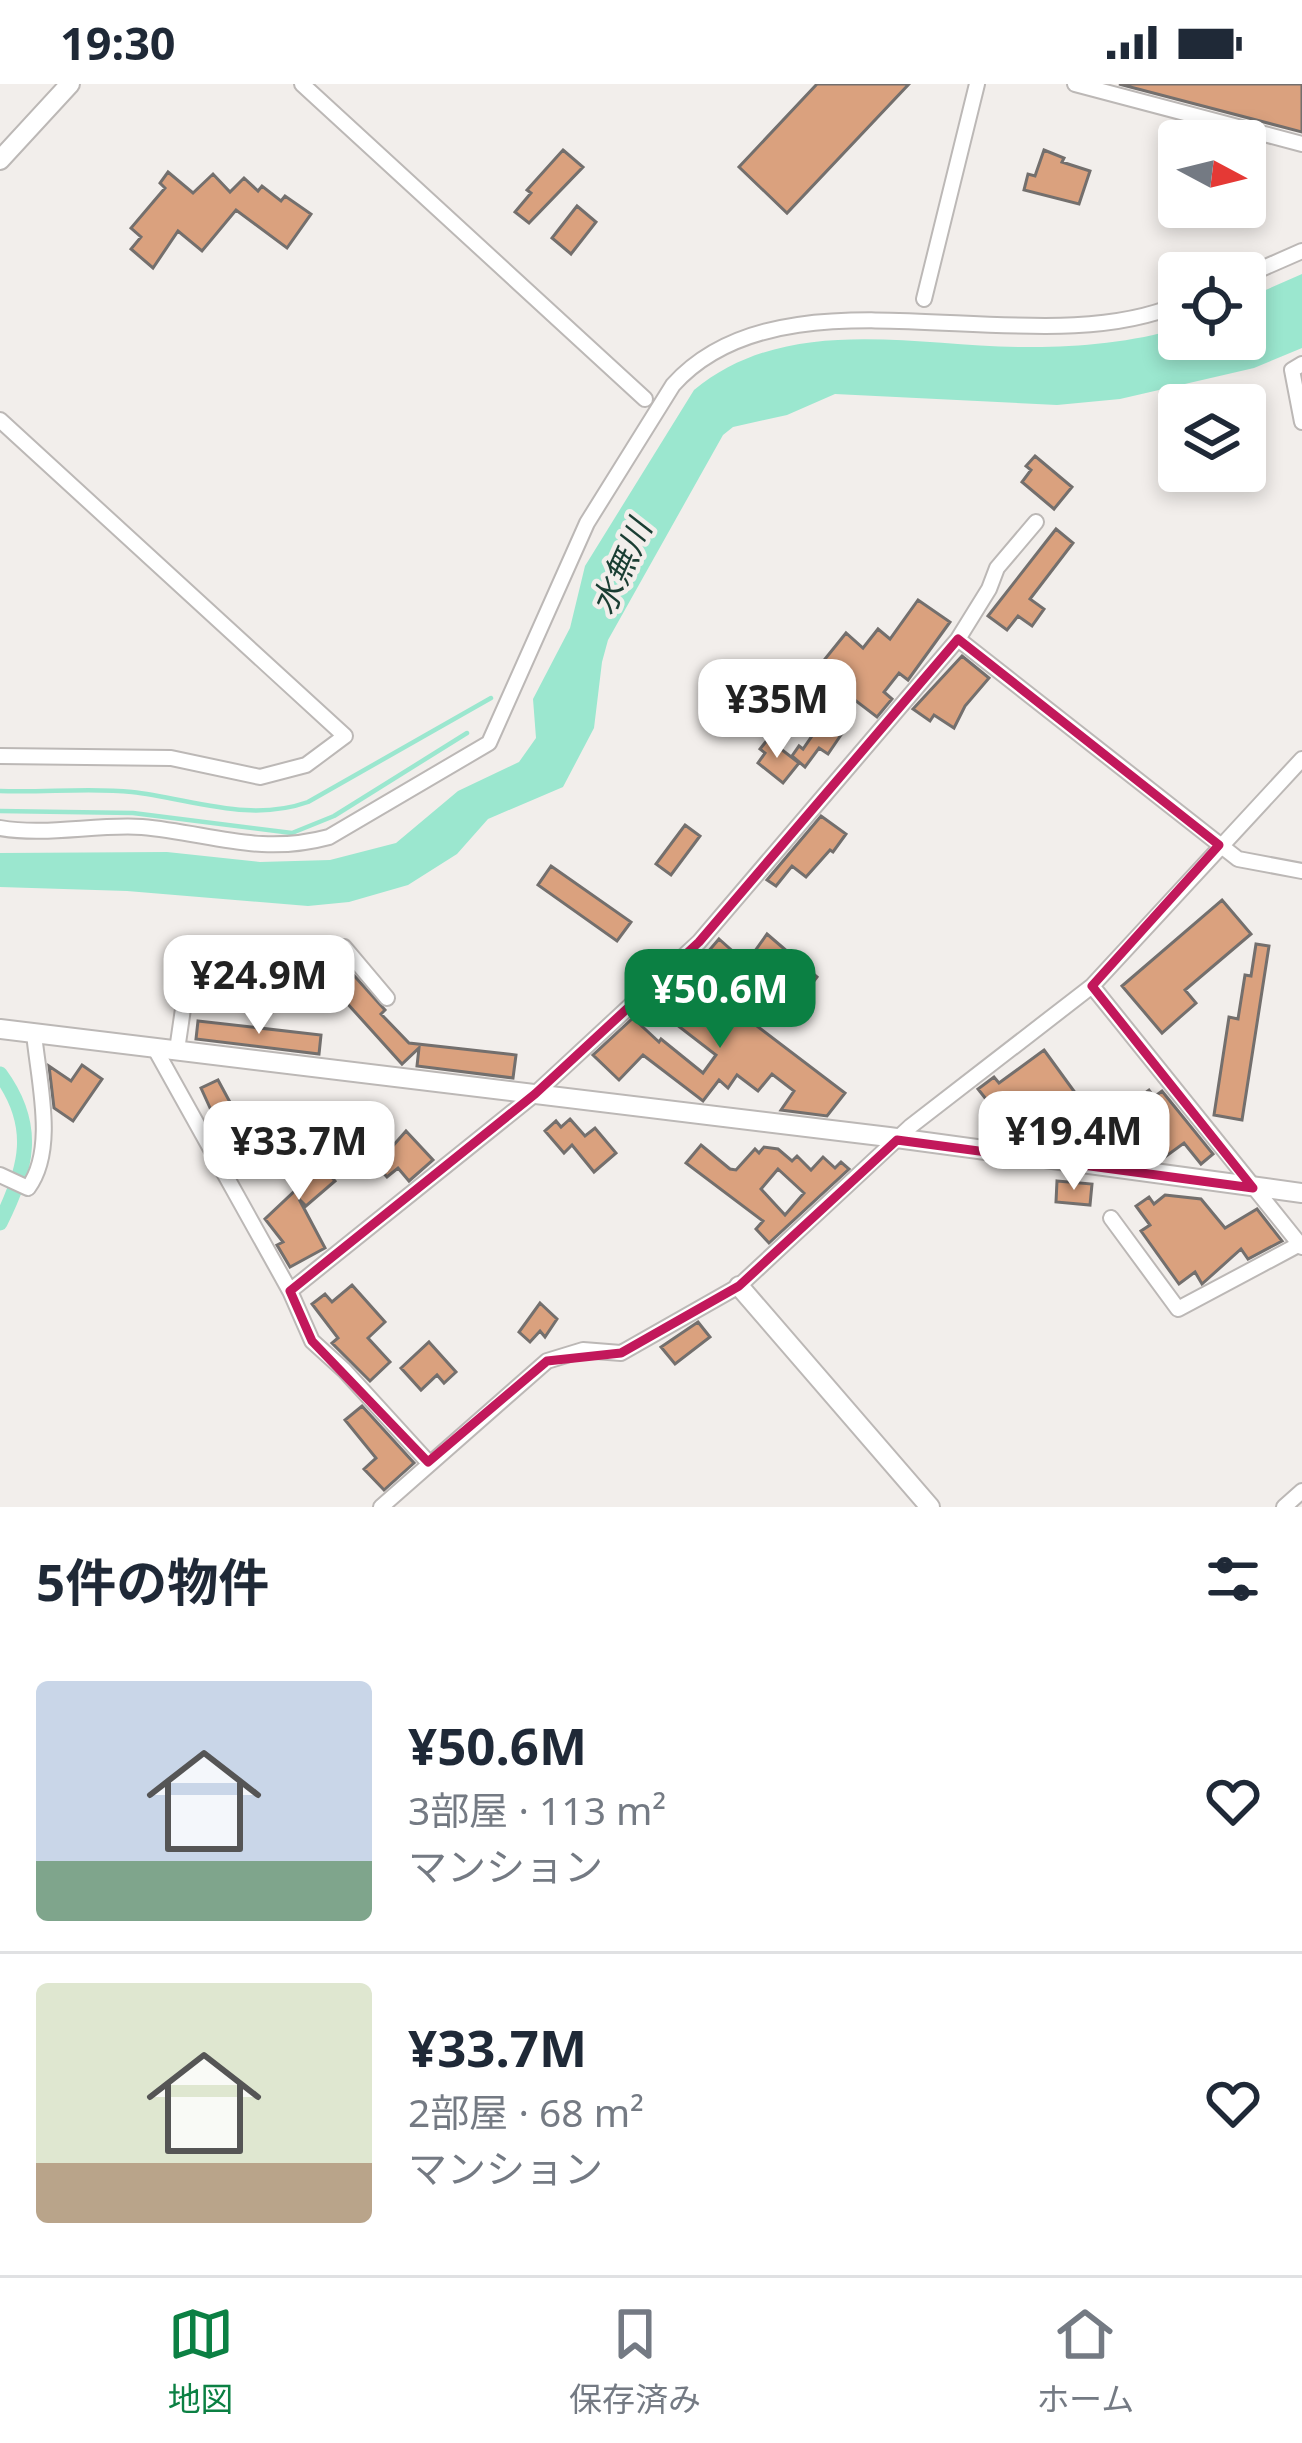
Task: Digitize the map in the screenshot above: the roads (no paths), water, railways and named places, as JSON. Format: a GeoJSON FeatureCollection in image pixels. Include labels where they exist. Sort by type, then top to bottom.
{"type":"FeatureCollection","features":[{"type":"Feature","properties":{"kind":"street"},"geometry":{"type":"LineString","coordinates":[[0,160],[70,84]]}},
{"type":"Feature","properties":{"kind":"street"},"geometry":{"type":"LineString","coordinates":[[302,84],[645,399]]}},
{"type":"Feature","properties":{"kind":"street"},"geometry":{"type":"LineString","coordinates":[[924,299],[977,84]]}},
{"type":"Feature","properties":{"kind":"street"},"geometry":{"type":"LineString","coordinates":[[1075,84],[1302,144]]}},
{"type":"Feature","properties":{"kind":"street"},"geometry":{"type":"LineString","coordinates":[[1266,267],[1302,251]]}},
{"type":"Feature","properties":{"kind":"street"},"geometry":{"type":"LineString","coordinates":[[0,828],[141,827],[277,848],[301,845],[329,837],[489,743],[587,523],[673,385],[689,367],[731,346],[764,332],[820,322],[903,320],[1030,328],[1158,313]]}},
{"type":"Feature","properties":{"kind":"street"},"geometry":{"type":"LineString","coordinates":[[1302,364],[1292,370],[1302,422]]}},
{"type":"Feature","properties":{"kind":"street"},"geometry":{"type":"LineString","coordinates":[[0,420],[345,736],[307,765],[260,777],[171,758],[0,756]]}},
{"type":"Feature","properties":{"kind":"street"},"geometry":{"type":"LineString","coordinates":[[290,1292],[535,1094],[699,942],[958,639],[997,568],[1036,523]]}},
{"type":"Feature","properties":{"kind":"street"},"geometry":{"type":"LineString","coordinates":[[958,639],[1238,859],[1302,872]]}},
{"type":"Feature","properties":{"kind":"street"},"geometry":{"type":"LineString","coordinates":[[381,1507],[547,1361],[583,1350],[621,1353],[740,1286],[897,1140],[1092,986],[1302,759]]}},
{"type":"Feature","properties":{"kind":"street"},"geometry":{"type":"LineString","coordinates":[[177,1050],[184,1002],[197,997],[270,1005],[313,955],[344,946],[388,998]]}},
{"type":"Feature","properties":{"kind":"street"},"geometry":{"type":"LineString","coordinates":[[1092,986],[1301,1246],[1178,1309],[1111,1218]]}},
{"type":"Feature","properties":{"kind":"street"},"geometry":{"type":"LineString","coordinates":[[0,1029],[1302,1193]]}},
{"type":"Feature","properties":{"kind":"street"},"geometry":{"type":"LineString","coordinates":[[3,1176],[28,1188],[39,1173],[43,1141],[34,1033]]}},
{"type":"Feature","properties":{"kind":"street"},"geometry":{"type":"LineString","coordinates":[[154,1047],[290,1292],[312,1342],[428,1462]]}},
{"type":"Feature","properties":{"kind":"street"},"geometry":{"type":"LineString","coordinates":[[740,1286],[929,1507]]}},
{"type":"Feature","properties":{"kind":"street"},"geometry":{"type":"LineString","coordinates":[[1284,1507],[1302,1491]]}},
{"type":"Feature","properties":{"kind":"water","name":"水無川"},"geometry":{"type":"Polygon","coordinates":[[[1302,274],[1302,348],[1254,368],[1185,384],[1158,384],[1158,390],[1120,399],[1057,405],[835,394],[787,415],[733,427],[723,435],[608,640],[594,728],[563,787],[488,819],[457,854],[408,885],[349,902],[308,906],[127,891],[0,887],[0,853],[167,852],[260,862],[330,860],[396,843],[458,791],[519,762],[536,738],[533,699],[570,628],[585,566],[694,390],[731,366],[772,350],[814,342],[857,339],[1051,347],[1158,334],[1158,360],[1266,360],[1266,290],[1302,274]]]}},
{"type":"Feature","properties":{"kind":"waterway"},"geometry":{"type":"LineString","coordinates":[[0,791],[116,791],[220,808],[286,808],[308,802],[491,698]]}},
{"type":"Feature","properties":{"kind":"waterway"},"geometry":{"type":"LineString","coordinates":[[0,811],[133,813],[292,833],[334,816],[467,733]]}},
{"type":"Feature","properties":{"kind":"waterway"},"geometry":{"type":"LineString","coordinates":[[0,1074],[24,1129],[22,1165],[0,1223]]}}]}
